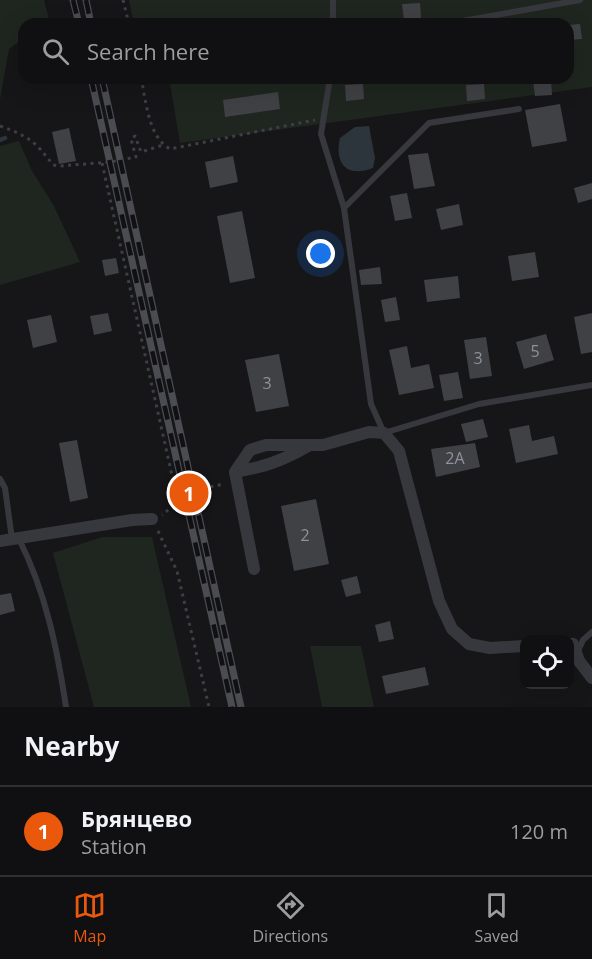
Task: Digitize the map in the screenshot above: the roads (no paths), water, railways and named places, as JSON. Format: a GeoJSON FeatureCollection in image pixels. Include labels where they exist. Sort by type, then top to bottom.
{"type":"FeatureCollection","features":[{"type":"Feature","properties":{"kind":"street"},"geometry":{"type":"LineString","coordinates":[[254,569],[235,472],[250,450],[266,445],[323,445],[369,432],[384,433],[399,451],[439,601],[452,629],[469,644],[490,648],[520,646]]}},
{"type":"Feature","properties":{"kind":"street"},"geometry":{"type":"LineString","coordinates":[[235,472],[261,468],[283,460],[309,445]]}},
{"type":"Feature","properties":{"kind":"street"},"geometry":{"type":"LineString","coordinates":[[10,540],[132,520],[152,519]]}},
{"type":"Feature","properties":{"kind":"street"},"geometry":{"type":"LineString","coordinates":[[574,647],[579,661],[592,678]]}},
{"type":"Feature","properties":{"kind":"lane"},"geometry":{"type":"LineString","coordinates":[[333,0],[333,18]]}},
{"type":"Feature","properties":{"kind":"lane"},"geometry":{"type":"LineString","coordinates":[[480,18],[580,0]]}},
{"type":"Feature","properties":{"kind":"lane"},"geometry":{"type":"LineString","coordinates":[[329,84],[321,134],[344,208],[371,404],[384,433],[479,404],[592,385]]}},
{"type":"Feature","properties":{"kind":"lane"},"geometry":{"type":"LineString","coordinates":[[344,208],[429,123],[519,109]]}},
{"type":"Feature","properties":{"kind":"lane"},"geometry":{"type":"LineString","coordinates":[[0,479],[4,488],[10,540],[31,563],[43,596],[54,635],[66,707]]}},
{"type":"Feature","properties":{"kind":"lane"},"geometry":{"type":"LineString","coordinates":[[579,661],[578,650],[583,640],[592,632]]}},
{"type":"Feature","properties":{"kind":"waterway"},"geometry":{"type":"LineString","coordinates":[[0,140],[5,138]]}},
{"type":"Feature","properties":{"kind":"railway"},"geometry":{"type":"LineString","coordinates":[[73,0],[78,18]]}},
{"type":"Feature","properties":{"kind":"railway"},"geometry":{"type":"LineString","coordinates":[[86,0],[90,18]]}},
{"type":"Feature","properties":{"kind":"railway"},"geometry":{"type":"LineString","coordinates":[[92,84],[232,707]]}},
{"type":"Feature","properties":{"kind":"railway"},"geometry":{"type":"LineString","coordinates":[[103,84],[241,707]]}},
{"type":"Feature","properties":{"kind":"place","name":"Брянцево"},"geometry":{"type":"Point","coordinates":[189,493]}}]}
